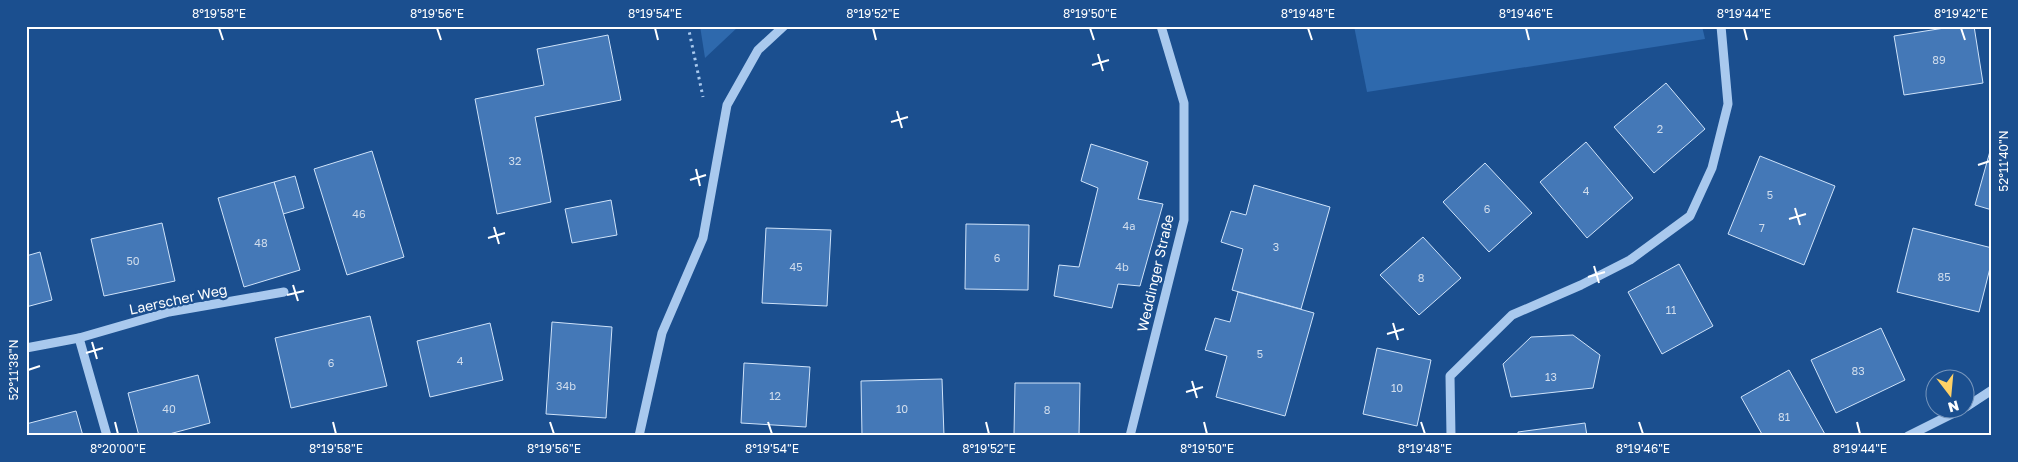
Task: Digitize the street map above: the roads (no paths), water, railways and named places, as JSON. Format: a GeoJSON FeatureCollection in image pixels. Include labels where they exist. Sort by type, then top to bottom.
{"type":"FeatureCollection","features":[{"type":"Feature","properties":{"kind":"street"},"geometry":{"type":"LineString","coordinates":[[640,436],[662,333],[703,238],[727,105],[758,50],[784,26]]}},
{"type":"Feature","properties":{"kind":"street","name":"Weddinger Straße"},"geometry":{"type":"LineString","coordinates":[[1130,436],[1184,220],[1184,103],[1161,26]]}},
{"type":"Feature","properties":{"kind":"street"},"geometry":{"type":"LineString","coordinates":[[1451,436],[1450,376],[1512,315],[1581,286],[1630,260],[1690,216],[1712,168],[1728,104],[1721,26]]}},
{"type":"Feature","properties":{"kind":"street","name":"Laerscher Weg"},"geometry":{"type":"LineString","coordinates":[[26,348],[79,338],[168,312],[284,292]]}},
{"type":"Feature","properties":{"kind":"street"},"geometry":{"type":"LineString","coordinates":[[79,338],[107,436]]}},
{"type":"Feature","properties":{"kind":"street"},"geometry":{"type":"LineString","coordinates":[[1976,400],[1992,390]]}},
{"type":"Feature","properties":{"kind":"street"},"geometry":{"type":"LineString","coordinates":[[1908,436],[1940,420]]}}]}
